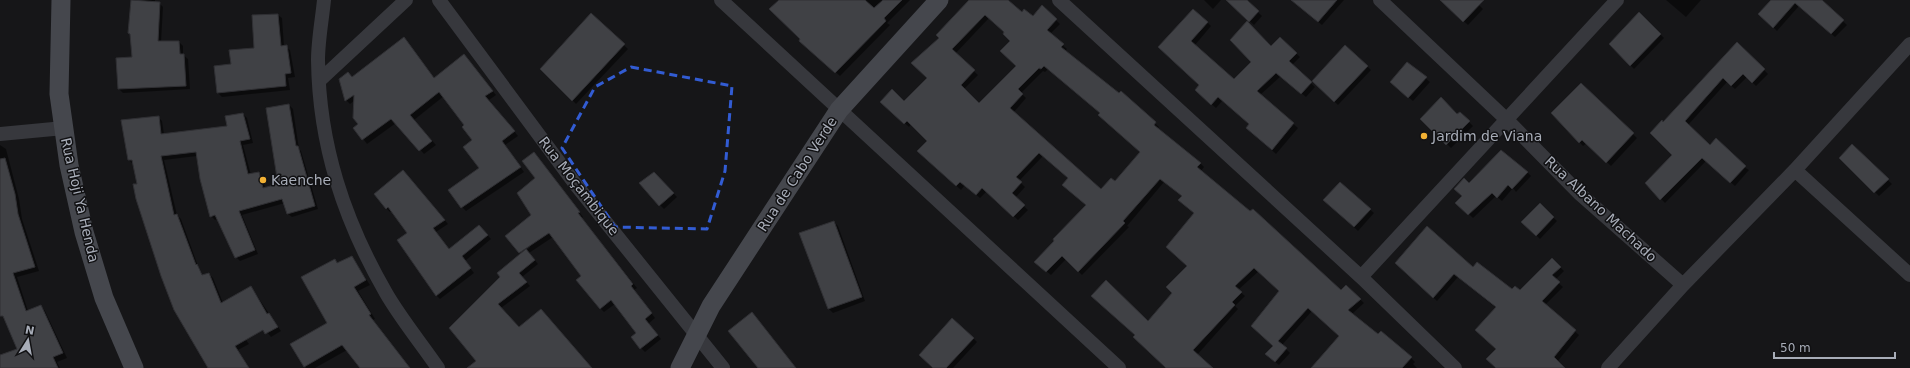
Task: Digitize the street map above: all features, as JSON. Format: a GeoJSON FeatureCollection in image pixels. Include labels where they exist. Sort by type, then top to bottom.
{"type":"FeatureCollection","features":[{"type":"Feature","properties":{"kind":"main road","name":"Rua Hoji Ya Henda"},"geometry":{"type":"LineString","coordinates":[[61,0],[59,94],[68,165],[84,232],[104,298],[134,368]]}},
{"type":"Feature","properties":{"kind":"main road","name":"Rua de Cabo Verde"},"geometry":{"type":"LineString","coordinates":[[680,368],[712,306],[839,110],[939,0]]}},
{"type":"Feature","properties":{"kind":"street"},"geometry":{"type":"LineString","coordinates":[[324,0],[318,59],[321,109],[330,160],[349,218],[387,294],[438,368]]}},
{"type":"Feature","properties":{"kind":"street"},"geometry":{"type":"LineString","coordinates":[[319,81],[406,0]]}},
{"type":"Feature","properties":{"kind":"street","name":"Rua Moçambique"},"geometry":{"type":"LineString","coordinates":[[439,0],[576,185],[724,368]]}},
{"type":"Feature","properties":{"kind":"street"},"geometry":{"type":"LineString","coordinates":[[721,0],[1119,368]]}},
{"type":"Feature","properties":{"kind":"street"},"geometry":{"type":"LineString","coordinates":[[1059,0],[1361,278],[1456,368]]}},
{"type":"Feature","properties":{"kind":"street","name":"Rua Albano Machado"},"geometry":{"type":"LineString","coordinates":[[1380,0],[1507,120],[1580,194],[1683,285]]}},
{"type":"Feature","properties":{"kind":"street"},"geometry":{"type":"LineString","coordinates":[[1361,278],[1617,0]]}},
{"type":"Feature","properties":{"kind":"street"},"geometry":{"type":"LineString","coordinates":[[1608,368],[1683,285],[1795,170],[1910,44]]}},
{"type":"Feature","properties":{"kind":"street"},"geometry":{"type":"LineString","coordinates":[[0,134],[64,128]]}},
{"type":"Feature","properties":{"kind":"street"},"geometry":{"type":"LineString","coordinates":[[1795,170],[1910,275]]}},
{"type":"Feature","properties":{"kind":"highlighted area"},"geometry":{"type":"Polygon","coordinates":[[[631,67],[732,86],[725,171],[707,229],[615,227],[562,148],[595,87],[631,67]]]}},
{"type":"Feature","properties":{"kind":"building"},"geometry":{"type":"Polygon","coordinates":[[[131,0],[160,2],[158,41],[179,41],[180,54],[184,54],[186,86],[118,89],[116,58],[132,57],[130,34],[128,33],[131,0]]]}},
{"type":"Feature","properties":{"kind":"building"},"geometry":{"type":"Polygon","coordinates":[[[779,0],[865,0],[874,8],[883,0],[902,0],[884,18],[886,21],[835,73],[799,41],[800,39],[769,9],[779,0]]]}},
{"type":"Feature","properties":{"kind":"building"},"geometry":{"type":"Polygon","coordinates":[[[969,0],[1008,0],[1022,12],[1024,9],[1033,16],[1042,5],[1057,19],[1047,30],[1064,44],[1061,47],[1119,93],[1121,91],[1156,122],[1154,125],[1201,163],[1197,167],[1250,211],[1253,209],[1341,290],[1346,285],[1361,299],[1348,310],[1378,334],[1381,331],[1412,357],[1402,368],[1311,368],[1339,336],[1308,308],[1278,341],[1287,348],[1275,362],[1265,354],[1273,346],[1251,326],[1279,291],[1254,268],[1235,286],[1242,292],[1232,302],[1235,305],[1193,350],[1213,368],[1166,368],[1133,337],[1135,335],[1091,296],[1106,280],[1148,321],[1172,293],[1166,287],[1187,266],[1166,247],[1194,213],[1178,200],[1182,196],[1160,179],[1123,221],[1125,223],[1078,272],[1062,256],[1046,272],[1034,262],[1054,241],[1053,239],[1086,205],[1062,185],[1068,178],[1039,153],[1016,177],[1022,182],[1012,193],[1025,205],[1013,217],[982,188],[976,195],[960,182],[956,186],[917,151],[927,141],[907,121],[904,124],[880,102],[892,89],[904,101],[927,78],[911,63],[939,38],[936,35],[969,0]],[[985,15],[952,49],[975,70],[961,85],[979,103],[1016,66],[1000,51],[1010,41],[1003,34],[1004,32],[985,15]],[[1044,66],[1041,69],[1039,68],[1018,89],[1023,94],[1010,108],[1101,189],[1111,178],[1115,181],[1140,152],[1098,115],[1100,113],[1044,66]]]}},
{"type":"Feature","properties":{"kind":"building"},"geometry":{"type":"Polygon","coordinates":[[[1226,0],[1247,0],[1259,11],[1249,22],[1226,0]]]}},
{"type":"Feature","properties":{"kind":"building"},"geometry":{"type":"Polygon","coordinates":[[[1291,0],[1337,0],[1318,22],[1291,0]]]}},
{"type":"Feature","properties":{"kind":"building"},"geometry":{"type":"Polygon","coordinates":[[[1440,0],[1484,0],[1463,22],[1440,0]]]}},
{"type":"Feature","properties":{"kind":"building"},"geometry":{"type":"Polygon","coordinates":[[[1771,0],[1822,0],[1844,20],[1831,34],[1795,3],[1773,28],[1758,14],[1771,0]]]}},
{"type":"Feature","properties":{"kind":"building"},"geometry":{"type":"Polygon","coordinates":[[[1193,9],[1208,22],[1191,41],[1234,79],[1251,62],[1230,40],[1247,21],[1271,46],[1280,37],[1297,53],[1289,61],[1312,82],[1301,94],[1276,73],[1257,91],[1294,123],[1272,150],[1246,128],[1249,124],[1218,97],[1211,105],[1195,90],[1199,85],[1158,47],[1193,9]]]}},
{"type":"Feature","properties":{"kind":"building"},"geometry":{"type":"Polygon","coordinates":[[[1639,12],[1661,34],[1630,66],[1609,44],[1639,12]]]}},
{"type":"Feature","properties":{"kind":"building"},"geometry":{"type":"Polygon","coordinates":[[[591,13],[625,44],[572,101],[540,69],[591,13]]]}},
{"type":"Feature","properties":{"kind":"building"},"geometry":{"type":"Polygon","coordinates":[[[278,14],[281,46],[287,45],[291,73],[285,74],[286,86],[217,93],[214,66],[231,64],[229,50],[254,48],[252,15],[278,14]]]}},
{"type":"Feature","properties":{"kind":"building"},"geometry":{"type":"Polygon","coordinates":[[[404,37],[434,78],[464,54],[493,91],[485,96],[515,131],[502,141],[521,167],[461,208],[448,190],[479,168],[463,147],[472,140],[462,127],[464,125],[439,92],[410,115],[432,141],[419,151],[391,119],[362,140],[353,128],[358,124],[353,118],[354,95],[345,101],[339,79],[348,72],[352,77],[404,37]]]}},
{"type":"Feature","properties":{"kind":"building"},"geometry":{"type":"Polygon","coordinates":[[[1737,42],[1765,69],[1752,83],[1743,74],[1731,86],[1723,78],[1685,121],[1710,145],[1716,138],[1746,166],[1730,183],[1702,158],[1660,200],[1645,183],[1672,155],[1650,133],[1662,120],[1663,122],[1737,42]]]}},
{"type":"Feature","properties":{"kind":"building"},"geometry":{"type":"Polygon","coordinates":[[[1345,45],[1368,66],[1334,102],[1312,81],[1345,45]]]}},
{"type":"Feature","properties":{"kind":"building"},"geometry":{"type":"Polygon","coordinates":[[[1407,62],[1427,77],[1408,98],[1390,82],[1407,62]]]}},
{"type":"Feature","properties":{"kind":"building"},"geometry":{"type":"Polygon","coordinates":[[[1581,83],[1634,133],[1606,163],[1582,140],[1579,143],[1551,113],[1581,83]]]}},
{"type":"Feature","properties":{"kind":"building"},"geometry":{"type":"Polygon","coordinates":[[[1441,97],[1457,114],[1460,112],[1470,121],[1446,145],[1420,119],[1441,97]]]}},
{"type":"Feature","properties":{"kind":"building"},"geometry":{"type":"Polygon","coordinates":[[[289,104],[296,146],[298,146],[315,206],[287,214],[282,199],[239,211],[255,250],[235,258],[215,215],[210,217],[200,179],[196,152],[161,156],[174,215],[177,214],[196,265],[197,264],[202,275],[209,273],[221,303],[251,286],[267,314],[269,313],[278,327],[265,334],[263,330],[235,346],[249,368],[208,368],[174,310],[161,276],[136,199],[133,184],[137,184],[132,160],[128,160],[121,120],[159,116],[161,134],[227,126],[225,116],[243,113],[250,139],[240,141],[248,174],[259,172],[263,188],[278,184],[266,108],[289,104]]]}},
{"type":"Feature","properties":{"kind":"building"},"geometry":{"type":"Polygon","coordinates":[[[1852,144],[1889,179],[1874,193],[1839,158],[1852,144]]]}},
{"type":"Feature","properties":{"kind":"building"},"geometry":{"type":"Polygon","coordinates":[[[1501,150],[1528,172],[1512,189],[1508,185],[1497,198],[1492,193],[1468,215],[1455,203],[1462,196],[1454,189],[1464,178],[1469,183],[1501,150]]]}},
{"type":"Feature","properties":{"kind":"building"},"geometry":{"type":"Polygon","coordinates":[[[534,152],[580,212],[578,213],[633,284],[631,286],[652,313],[645,319],[658,335],[640,349],[631,337],[636,333],[611,300],[600,309],[576,280],[581,276],[549,233],[519,253],[505,236],[531,215],[517,193],[535,178],[522,161],[534,152]]]}},
{"type":"Feature","properties":{"kind":"building"},"geometry":{"type":"Polygon","coordinates":[[[5,158],[15,194],[18,214],[35,267],[13,273],[26,311],[41,305],[63,353],[53,357],[58,368],[0,368],[0,355],[17,349],[3,316],[0,316],[0,159],[5,158]]]}},
{"type":"Feature","properties":{"kind":"building"},"geometry":{"type":"Polygon","coordinates":[[[403,170],[445,220],[433,228],[449,249],[479,225],[488,235],[462,256],[471,268],[436,296],[397,240],[407,233],[388,207],[386,209],[374,194],[403,170]]]}},
{"type":"Feature","properties":{"kind":"building"},"geometry":{"type":"Polygon","coordinates":[[[654,172],[674,193],[659,206],[639,183],[654,172]]]}},
{"type":"Feature","properties":{"kind":"building"},"geometry":{"type":"Polygon","coordinates":[[[1340,182],[1371,209],[1354,227],[1323,200],[1340,182]]]}},
{"type":"Feature","properties":{"kind":"building"},"geometry":{"type":"Polygon","coordinates":[[[1540,203],[1554,217],[1536,236],[1521,222],[1540,203]]]}},
{"type":"Feature","properties":{"kind":"building"},"geometry":{"type":"Polygon","coordinates":[[[834,221],[862,297],[828,309],[799,233],[834,221]]]}},
{"type":"Feature","properties":{"kind":"building"},"geometry":{"type":"Polygon","coordinates":[[[1427,226],[1473,267],[1477,262],[1512,289],[1515,286],[1520,290],[1552,258],[1561,267],[1552,275],[1560,282],[1542,301],[1576,330],[1554,357],[1565,368],[1496,368],[1486,359],[1496,349],[1475,330],[1496,307],[1454,274],[1433,298],[1395,263],[1427,226]]]}},
{"type":"Feature","properties":{"kind":"building"},"geometry":{"type":"Polygon","coordinates":[[[526,249],[535,260],[519,273],[527,282],[498,304],[519,327],[541,309],[592,368],[467,368],[476,361],[449,328],[500,277],[497,273],[526,249]]]}},
{"type":"Feature","properties":{"kind":"building"},"geometry":{"type":"Polygon","coordinates":[[[352,256],[366,280],[354,287],[371,314],[369,315],[410,368],[360,368],[342,345],[304,367],[290,344],[327,323],[301,277],[335,259],[337,263],[352,256]]]}},
{"type":"Feature","properties":{"kind":"building"},"geometry":{"type":"Polygon","coordinates":[[[752,312],[796,368],[758,368],[728,331],[752,312]]]}},
{"type":"Feature","properties":{"kind":"building"},"geometry":{"type":"Polygon","coordinates":[[[952,318],[974,338],[946,368],[933,368],[919,355],[952,318]]]}},
{"type":"Feature","properties":{"kind":"place","name":"Jardim de Viana"},"geometry":{"type":"Point","coordinates":[1424,136]}},
{"type":"Feature","properties":{"kind":"place","name":"Kaenche"},"geometry":{"type":"Point","coordinates":[263,180]}}]}
